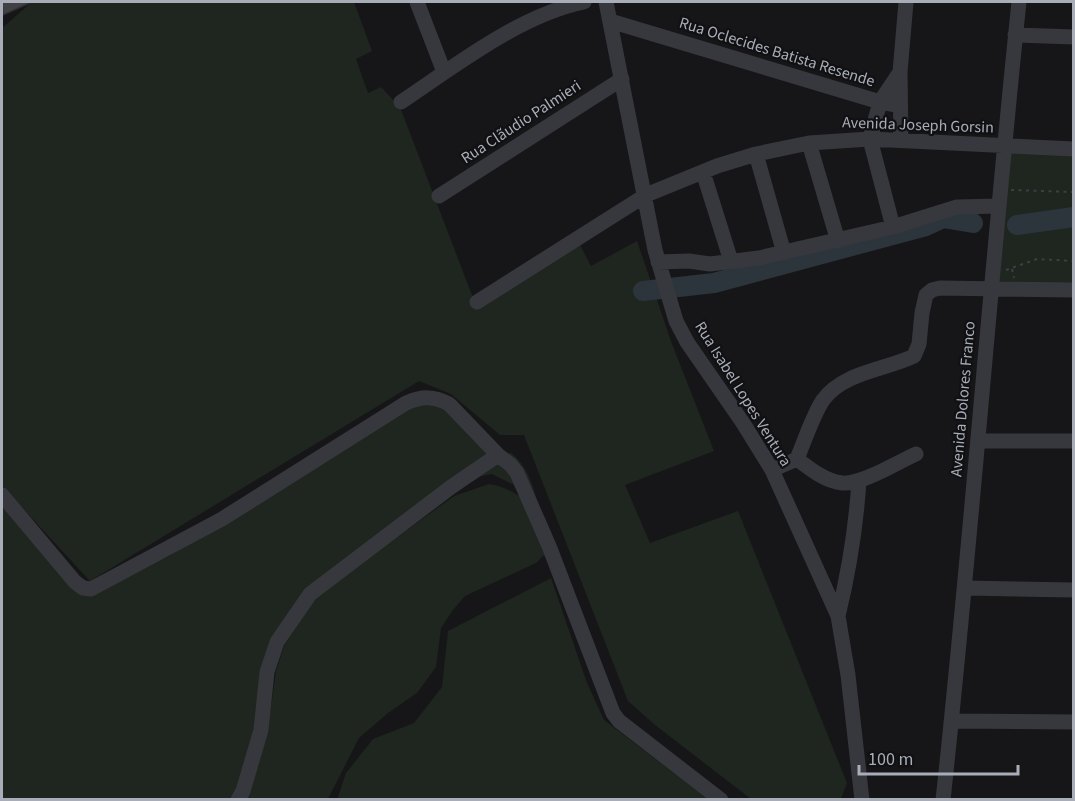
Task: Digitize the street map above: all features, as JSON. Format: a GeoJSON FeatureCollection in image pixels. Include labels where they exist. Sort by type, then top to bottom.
{"type":"FeatureCollection","features":[{"type":"Feature","properties":{"kind":"street"},"geometry":{"type":"LineString","coordinates":[[417,2],[444,72]]}},
{"type":"Feature","properties":{"kind":"street"},"geometry":{"type":"LineString","coordinates":[[401,102],[444,72],[524,23],[546,12],[584,2]]}},
{"type":"Feature","properties":{"kind":"street","name":"Rua Isabel Lopes Ventura"},"geometry":{"type":"LineString","coordinates":[[606,2],[660,268],[676,321],[687,342],[743,423],[772,470],[838,616],[848,675],[862,800]]}},
{"type":"Feature","properties":{"kind":"street"},"geometry":{"type":"LineString","coordinates":[[901,140],[900,72],[906,2]]}},
{"type":"Feature","properties":{"kind":"street","name":"Avenida Dolores Franco"},"geometry":{"type":"LineString","coordinates":[[943,800],[979,441],[1003,146],[1019,2]]}},
{"type":"Feature","properties":{"kind":"street","name":"Rua Oclecides Batista Resende"},"geometry":{"type":"LineString","coordinates":[[610,21],[900,106]]}},
{"type":"Feature","properties":{"kind":"street"},"geometry":{"type":"LineString","coordinates":[[1015,35],[1074,38]]}},
{"type":"Feature","properties":{"kind":"street"},"geometry":{"type":"LineString","coordinates":[[893,227],[870,139],[880,102],[900,72]]}},
{"type":"Feature","properties":{"kind":"street","name":"Rua Clãudio Palmieri"},"geometry":{"type":"LineString","coordinates":[[439,195],[622,79]]}},
{"type":"Feature","properties":{"kind":"street","name":"Avenida Joseph Gorsin"},"geometry":{"type":"LineString","coordinates":[[477,302],[646,195],[756,154],[809,143],[870,139],[1074,149]]}},
{"type":"Feature","properties":{"kind":"street"},"geometry":{"type":"LineString","coordinates":[[809,143],[838,241]]}},
{"type":"Feature","properties":{"kind":"street"},"geometry":{"type":"LineString","coordinates":[[756,154],[784,253]]}},
{"type":"Feature","properties":{"kind":"street"},"geometry":{"type":"LineString","coordinates":[[703,172],[731,261]]}},
{"type":"Feature","properties":{"kind":"street"},"geometry":{"type":"LineString","coordinates":[[660,268],[689,261],[710,264],[784,253],[893,227],[957,207],[998,206]]}},
{"type":"Feature","properties":{"kind":"street"},"geometry":{"type":"LineString","coordinates":[[772,470],[797,459],[823,400],[836,388],[852,378],[914,356],[919,344],[926,295],[932,290],[940,288],[1074,290]]}},
{"type":"Feature","properties":{"kind":"street"},"geometry":{"type":"LineString","coordinates":[[2,495],[75,582],[83,588],[91,589],[222,519],[406,403],[417,398],[438,398],[449,404],[518,473],[549,546],[613,713],[619,721],[721,800]]}},
{"type":"Feature","properties":{"kind":"street"},"geometry":{"type":"LineString","coordinates":[[979,441],[1074,441]]}},
{"type":"Feature","properties":{"kind":"street"},"geometry":{"type":"LineString","coordinates":[[797,459],[814,472],[844,483],[859,481],[916,454]]}},
{"type":"Feature","properties":{"kind":"street"},"geometry":{"type":"LineString","coordinates":[[238,800],[243,791],[261,730],[267,672],[277,642],[310,594],[451,487],[498,455]]}},
{"type":"Feature","properties":{"kind":"street"},"geometry":{"type":"LineString","coordinates":[[838,616],[856,524],[859,481]]}},
{"type":"Feature","properties":{"kind":"street"},"geometry":{"type":"LineString","coordinates":[[965,588],[1074,590]]}},
{"type":"Feature","properties":{"kind":"street"},"geometry":{"type":"LineString","coordinates":[[951,721],[1074,722]]}},
{"type":"Feature","properties":{"kind":"path"},"geometry":{"type":"LineString","coordinates":[[1000,188],[1074,192]]}},
{"type":"Feature","properties":{"kind":"path"},"geometry":{"type":"LineString","coordinates":[[1012,268],[1037,259],[1074,261]]}},
{"type":"Feature","properties":{"kind":"shaded area"},"geometry":{"type":"Polygon","coordinates":[[[32,2],[354,2],[372,51],[356,59],[368,93],[381,87],[400,107],[475,303],[579,243],[591,266],[637,241],[672,344],[714,451],[625,485],[650,543],[738,511],[847,783],[841,799],[751,799],[655,725],[628,701],[524,435],[500,435],[451,394],[419,381],[90,581],[2,486],[2,28],[32,2]]]}},
{"type":"Feature","properties":{"kind":"shaded area"},"geometry":{"type":"Polygon","coordinates":[[[1010,152],[1073,153],[1073,287],[995,286],[1010,152]]]}},
{"type":"Feature","properties":{"kind":"shaded area"},"geometry":{"type":"Polygon","coordinates":[[[439,403],[498,447],[309,588],[274,638],[255,728],[237,791],[231,799],[2,799],[2,506],[78,593],[89,596],[169,556],[404,410],[417,404],[439,403]]]}},
{"type":"Feature","properties":{"kind":"shaded area"},"geometry":{"type":"Polygon","coordinates":[[[511,453],[528,475],[537,501],[518,487],[492,474],[466,479],[499,455],[511,453]]]}},
{"type":"Feature","properties":{"kind":"shaded area"},"geometry":{"type":"Polygon","coordinates":[[[489,484],[510,491],[540,512],[545,554],[536,563],[465,596],[441,628],[436,667],[417,693],[388,713],[359,738],[328,799],[244,800],[268,728],[276,671],[284,646],[316,596],[454,496],[489,484]]]}},
{"type":"Feature","properties":{"kind":"shaded area"},"geometry":{"type":"Polygon","coordinates":[[[551,578],[587,683],[604,720],[708,799],[337,800],[346,773],[373,739],[414,723],[442,687],[448,631],[551,578]]]}},
{"type":"Feature","properties":{"kind":"building"},"geometry":{"type":"Polygon","coordinates":[[[2,2],[32,2],[3,15],[2,2]]]}},
{"type":"Feature","properties":{"kind":"waterway"},"geometry":{"type":"LineString","coordinates":[[1017,225],[1074,217]]}},
{"type":"Feature","properties":{"kind":"waterway"},"geometry":{"type":"LineString","coordinates":[[643,291],[714,283],[926,226],[943,218],[973,223]]}}]}
